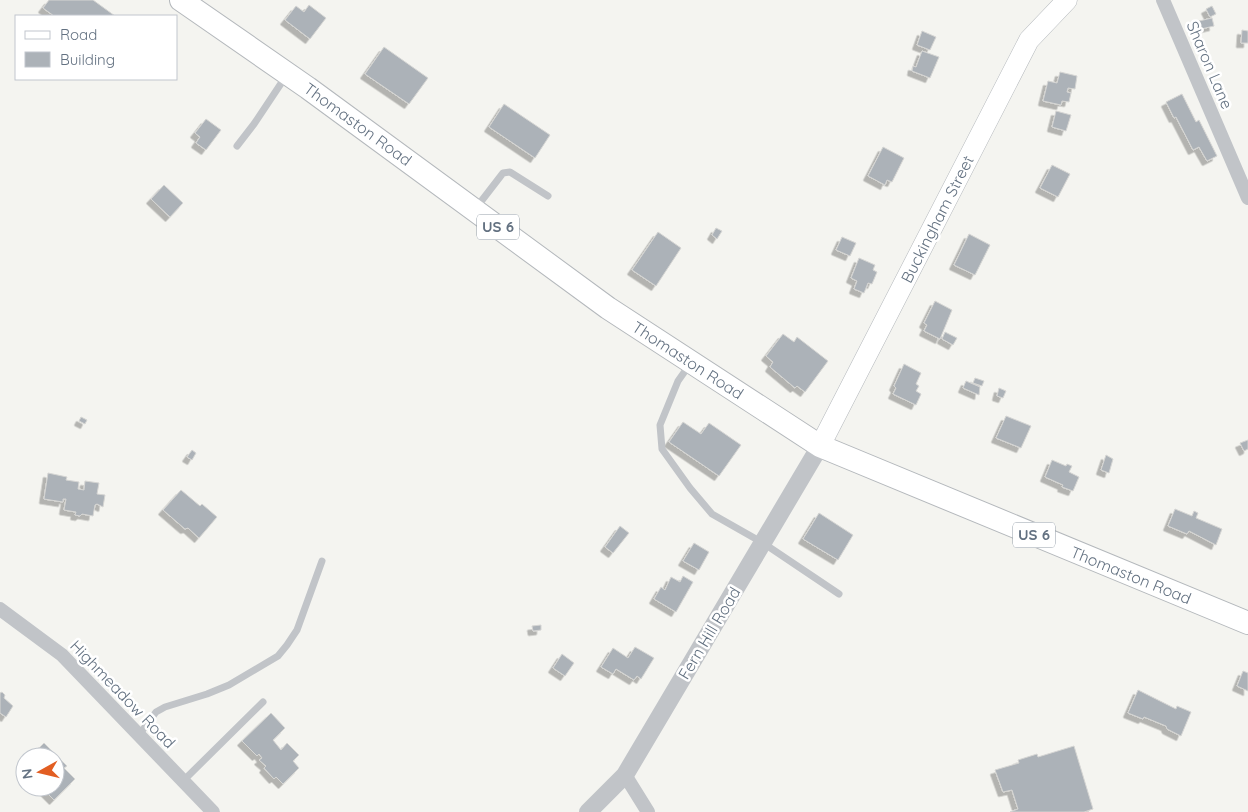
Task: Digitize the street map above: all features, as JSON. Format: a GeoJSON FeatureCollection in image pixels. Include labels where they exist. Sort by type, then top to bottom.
{"type":"FeatureCollection","features":[{"type":"Feature","properties":{"kind":"main road","name":"Thomaston Road"},"geometry":{"type":"LineString","coordinates":[[182,0],[288,73],[608,308],[820,446],[1248,623]]}},
{"type":"Feature","properties":{"kind":"main road","name":"Buckingham Street"},"geometry":{"type":"LineString","coordinates":[[820,446],[1029,40],[1066,0]]}},
{"type":"Feature","properties":{"kind":"street","name":"Sharon Lane"},"geometry":{"type":"LineString","coordinates":[[1163,0],[1248,198]]}},
{"type":"Feature","properties":{"kind":"street","name":"Fern Hill Road"},"geometry":{"type":"LineString","coordinates":[[588,812],[625,775],[820,446]]}},
{"type":"Feature","properties":{"kind":"street","name":"Highmeadow Road"},"geometry":{"type":"LineString","coordinates":[[0,609],[62,655],[213,812]]}},
{"type":"Feature","properties":{"kind":"street"},"geometry":{"type":"LineString","coordinates":[[625,775],[648,812]]}},
{"type":"Feature","properties":{"kind":"lane"},"geometry":{"type":"LineString","coordinates":[[237,146],[288,73]]}},
{"type":"Feature","properties":{"kind":"lane"},"geometry":{"type":"LineString","coordinates":[[474,210],[503,173],[510,172],[548,196]]}},
{"type":"Feature","properties":{"kind":"lane"},"geometry":{"type":"LineString","coordinates":[[691,362],[678,381],[660,425],[662,449],[690,488],[712,514],[763,543],[839,594]]}},
{"type":"Feature","properties":{"kind":"lane"},"geometry":{"type":"LineString","coordinates":[[138,735],[149,719],[160,709],[229,685],[278,656],[297,630],[322,562]]}},
{"type":"Feature","properties":{"kind":"lane"},"geometry":{"type":"LineString","coordinates":[[183,781],[263,702]]}},
{"type":"Feature","properties":{"kind":"building"},"geometry":{"type":"Polygon","coordinates":[[[49,0],[93,0],[114,15],[53,15],[43,8],[49,0]]]}},
{"type":"Feature","properties":{"kind":"building"},"geometry":{"type":"Polygon","coordinates":[[[309,5],[326,18],[310,39],[285,20],[296,6],[304,12],[309,5]]]}},
{"type":"Feature","properties":{"kind":"building"},"geometry":{"type":"Polygon","coordinates":[[[1212,6],[1216,14],[1210,17],[1206,9],[1212,6]]]}},
{"type":"Feature","properties":{"kind":"building"},"geometry":{"type":"Polygon","coordinates":[[[1212,18],[1214,26],[1201,29],[1199,21],[1212,18]]]}},
{"type":"Feature","properties":{"kind":"building"},"geometry":{"type":"Polygon","coordinates":[[[1242,30],[1248,31],[1248,43],[1241,43],[1242,30]]]}},
{"type":"Feature","properties":{"kind":"building"},"geometry":{"type":"Polygon","coordinates":[[[922,31],[936,37],[930,50],[917,45],[922,31]]]}},
{"type":"Feature","properties":{"kind":"building"},"geometry":{"type":"Polygon","coordinates":[[[384,47],[428,78],[409,104],[365,74],[384,47]]]}},
{"type":"Feature","properties":{"kind":"building"},"geometry":{"type":"Polygon","coordinates":[[[922,51],[939,57],[930,78],[912,71],[913,66],[916,67],[922,51]]]}},
{"type":"Feature","properties":{"kind":"building"},"geometry":{"type":"Polygon","coordinates":[[[1060,72],[1077,76],[1075,89],[1068,88],[1067,92],[1071,93],[1069,102],[1062,101],[1061,105],[1043,101],[1048,81],[1057,83],[1060,72]]]}},
{"type":"Feature","properties":{"kind":"building"},"geometry":{"type":"Polygon","coordinates":[[[1182,94],[1196,122],[1199,120],[1217,156],[1207,161],[1199,147],[1193,150],[1166,102],[1182,94]]]}},
{"type":"Feature","properties":{"kind":"building"},"geometry":{"type":"Polygon","coordinates":[[[504,104],[550,135],[535,158],[489,127],[504,104]]]}},
{"type":"Feature","properties":{"kind":"building"},"geometry":{"type":"Polygon","coordinates":[[[1056,111],[1071,115],[1066,131],[1052,127],[1056,111]]]}},
{"type":"Feature","properties":{"kind":"building"},"geometry":{"type":"Polygon","coordinates":[[[206,119],[221,130],[206,150],[196,143],[200,137],[195,133],[206,119]]]}},
{"type":"Feature","properties":{"kind":"building"},"geometry":{"type":"Polygon","coordinates":[[[883,147],[904,158],[892,182],[887,180],[885,185],[868,176],[883,147]]]}},
{"type":"Feature","properties":{"kind":"building"},"geometry":{"type":"Polygon","coordinates":[[[1052,165],[1070,174],[1058,197],[1040,188],[1052,165]]]}},
{"type":"Feature","properties":{"kind":"building"},"geometry":{"type":"Polygon","coordinates":[[[164,185],[183,203],[170,217],[151,199],[164,185]]]}},
{"type":"Feature","properties":{"kind":"building"},"geometry":{"type":"Polygon","coordinates":[[[716,228],[722,231],[717,239],[712,235],[716,228]]]}},
{"type":"Feature","properties":{"kind":"building"},"geometry":{"type":"Polygon","coordinates":[[[658,232],[681,248],[656,286],[632,270],[658,232]]]}},
{"type":"Feature","properties":{"kind":"building"},"geometry":{"type":"Polygon","coordinates":[[[969,234],[990,245],[975,275],[954,265],[969,234]]]}},
{"type":"Feature","properties":{"kind":"building"},"geometry":{"type":"Polygon","coordinates":[[[842,237],[856,243],[850,256],[836,250],[842,237]]]}},
{"type":"Feature","properties":{"kind":"building"},"geometry":{"type":"Polygon","coordinates":[[[859,258],[875,265],[873,270],[877,272],[872,284],[868,283],[864,293],[854,289],[857,281],[851,278],[859,258]]]}},
{"type":"Feature","properties":{"kind":"building"},"geometry":{"type":"Polygon","coordinates":[[[935,301],[952,310],[940,339],[924,331],[927,325],[924,323],[935,301]]]}},
{"type":"Feature","properties":{"kind":"building"},"geometry":{"type":"Polygon","coordinates":[[[945,332],[957,338],[953,345],[942,339],[945,332]]]}},
{"type":"Feature","properties":{"kind":"building"},"geometry":{"type":"Polygon","coordinates":[[[783,334],[794,342],[797,337],[828,361],[805,392],[797,386],[795,388],[770,367],[773,362],[766,356],[783,334]]]}},
{"type":"Feature","properties":{"kind":"building"},"geometry":{"type":"Polygon","coordinates":[[[904,364],[921,373],[916,384],[919,386],[916,391],[921,394],[916,405],[893,394],[896,388],[894,386],[904,364]]]}},
{"type":"Feature","properties":{"kind":"building"},"geometry":{"type":"Polygon","coordinates":[[[975,378],[984,381],[982,386],[973,383],[975,378]]]}},
{"type":"Feature","properties":{"kind":"building"},"geometry":{"type":"Polygon","coordinates":[[[966,381],[980,387],[979,395],[963,388],[966,381]]]}},
{"type":"Feature","properties":{"kind":"building"},"geometry":{"type":"Polygon","coordinates":[[[999,388],[1006,391],[1003,398],[997,396],[999,388]]]}},
{"type":"Feature","properties":{"kind":"building"},"geometry":{"type":"Polygon","coordinates":[[[1006,416],[1031,426],[1021,448],[996,438],[1006,416]]]}},
{"type":"Feature","properties":{"kind":"building"},"geometry":{"type":"Polygon","coordinates":[[[81,417],[87,420],[85,424],[79,421],[81,417]]]}},
{"type":"Feature","properties":{"kind":"building"},"geometry":{"type":"Polygon","coordinates":[[[683,422],[701,434],[709,423],[741,445],[719,476],[669,442],[683,422]]]}},
{"type":"Feature","properties":{"kind":"building"},"geometry":{"type":"Polygon","coordinates":[[[1248,440],[1248,449],[1244,451],[1240,443],[1248,440]]]}},
{"type":"Feature","properties":{"kind":"building"},"geometry":{"type":"Polygon","coordinates":[[[192,450],[196,453],[192,460],[187,457],[192,450]]]}},
{"type":"Feature","properties":{"kind":"building"},"geometry":{"type":"Polygon","coordinates":[[[1106,455],[1113,459],[1109,473],[1101,470],[1106,455]]]}},
{"type":"Feature","properties":{"kind":"building"},"geometry":{"type":"Polygon","coordinates":[[[1052,460],[1066,466],[1067,464],[1072,466],[1069,472],[1079,477],[1073,491],[1045,477],[1052,460]]]}},
{"type":"Feature","properties":{"kind":"building"},"geometry":{"type":"Polygon","coordinates":[[[48,473],[67,477],[66,480],[79,482],[78,489],[84,490],[85,481],[99,483],[97,494],[105,495],[103,507],[97,504],[95,505],[93,516],[82,514],[80,516],[75,515],[76,512],[64,510],[66,499],[63,499],[63,502],[44,499],[48,473]]]}},
{"type":"Feature","properties":{"kind":"building"},"geometry":{"type":"Polygon","coordinates":[[[181,490],[217,517],[199,538],[163,510],[181,490]]]}},
{"type":"Feature","properties":{"kind":"building"},"geometry":{"type":"Polygon","coordinates":[[[1175,509],[1192,516],[1194,511],[1198,513],[1196,518],[1222,529],[1216,545],[1189,531],[1187,534],[1168,526],[1175,509]]]}},
{"type":"Feature","properties":{"kind":"building"},"geometry":{"type":"Polygon","coordinates":[[[819,513],[853,535],[838,560],[803,539],[819,513]]]}},
{"type":"Feature","properties":{"kind":"building"},"geometry":{"type":"Polygon","coordinates":[[[620,526],[629,533],[613,553],[605,547],[620,526]]]}},
{"type":"Feature","properties":{"kind":"building"},"geometry":{"type":"Polygon","coordinates":[[[694,543],[709,552],[699,570],[683,561],[694,543]]]}},
{"type":"Feature","properties":{"kind":"building"},"geometry":{"type":"Polygon","coordinates":[[[683,576],[693,582],[676,612],[654,599],[661,587],[665,590],[671,577],[680,582],[683,576]]]}},
{"type":"Feature","properties":{"kind":"building"},"geometry":{"type":"Polygon","coordinates":[[[541,625],[541,630],[533,631],[532,626],[541,625]]]}},
{"type":"Feature","properties":{"kind":"building"},"geometry":{"type":"Polygon","coordinates":[[[635,647],[654,658],[641,679],[637,676],[634,680],[616,669],[613,674],[601,667],[613,648],[628,658],[635,647]]]}},
{"type":"Feature","properties":{"kind":"building"},"geometry":{"type":"Polygon","coordinates":[[[562,654],[574,663],[565,676],[553,668],[562,654]]]}},
{"type":"Feature","properties":{"kind":"building"},"geometry":{"type":"Polygon","coordinates":[[[1243,671],[1248,673],[1248,691],[1237,686],[1243,671]]]}},
{"type":"Feature","properties":{"kind":"building"},"geometry":{"type":"Polygon","coordinates":[[[1138,690],[1176,709],[1177,706],[1191,712],[1181,736],[1167,729],[1166,726],[1128,713],[1138,690]]]}},
{"type":"Feature","properties":{"kind":"building"},"geometry":{"type":"Polygon","coordinates":[[[2,692],[5,695],[4,698],[13,706],[6,717],[0,713],[0,693],[2,692]]]}},
{"type":"Feature","properties":{"kind":"building"},"geometry":{"type":"Polygon","coordinates":[[[271,713],[285,728],[273,740],[281,750],[287,743],[299,755],[293,761],[299,768],[283,784],[276,777],[274,779],[264,768],[266,766],[259,760],[262,758],[259,754],[257,756],[242,741],[271,713]]]}},
{"type":"Feature","properties":{"kind":"building"},"geometry":{"type":"Polygon","coordinates":[[[44,743],[48,747],[40,747],[44,743]]]}},
{"type":"Feature","properties":{"kind":"building"},"geometry":{"type":"Polygon","coordinates":[[[1074,746],[1093,809],[1084,812],[1010,812],[1018,809],[1012,790],[1003,792],[995,770],[1019,763],[1018,760],[1037,754],[1038,757],[1074,746]]]}},
{"type":"Feature","properties":{"kind":"building"},"geometry":{"type":"Polygon","coordinates":[[[65,769],[75,779],[65,789],[65,769]]]}}]}
